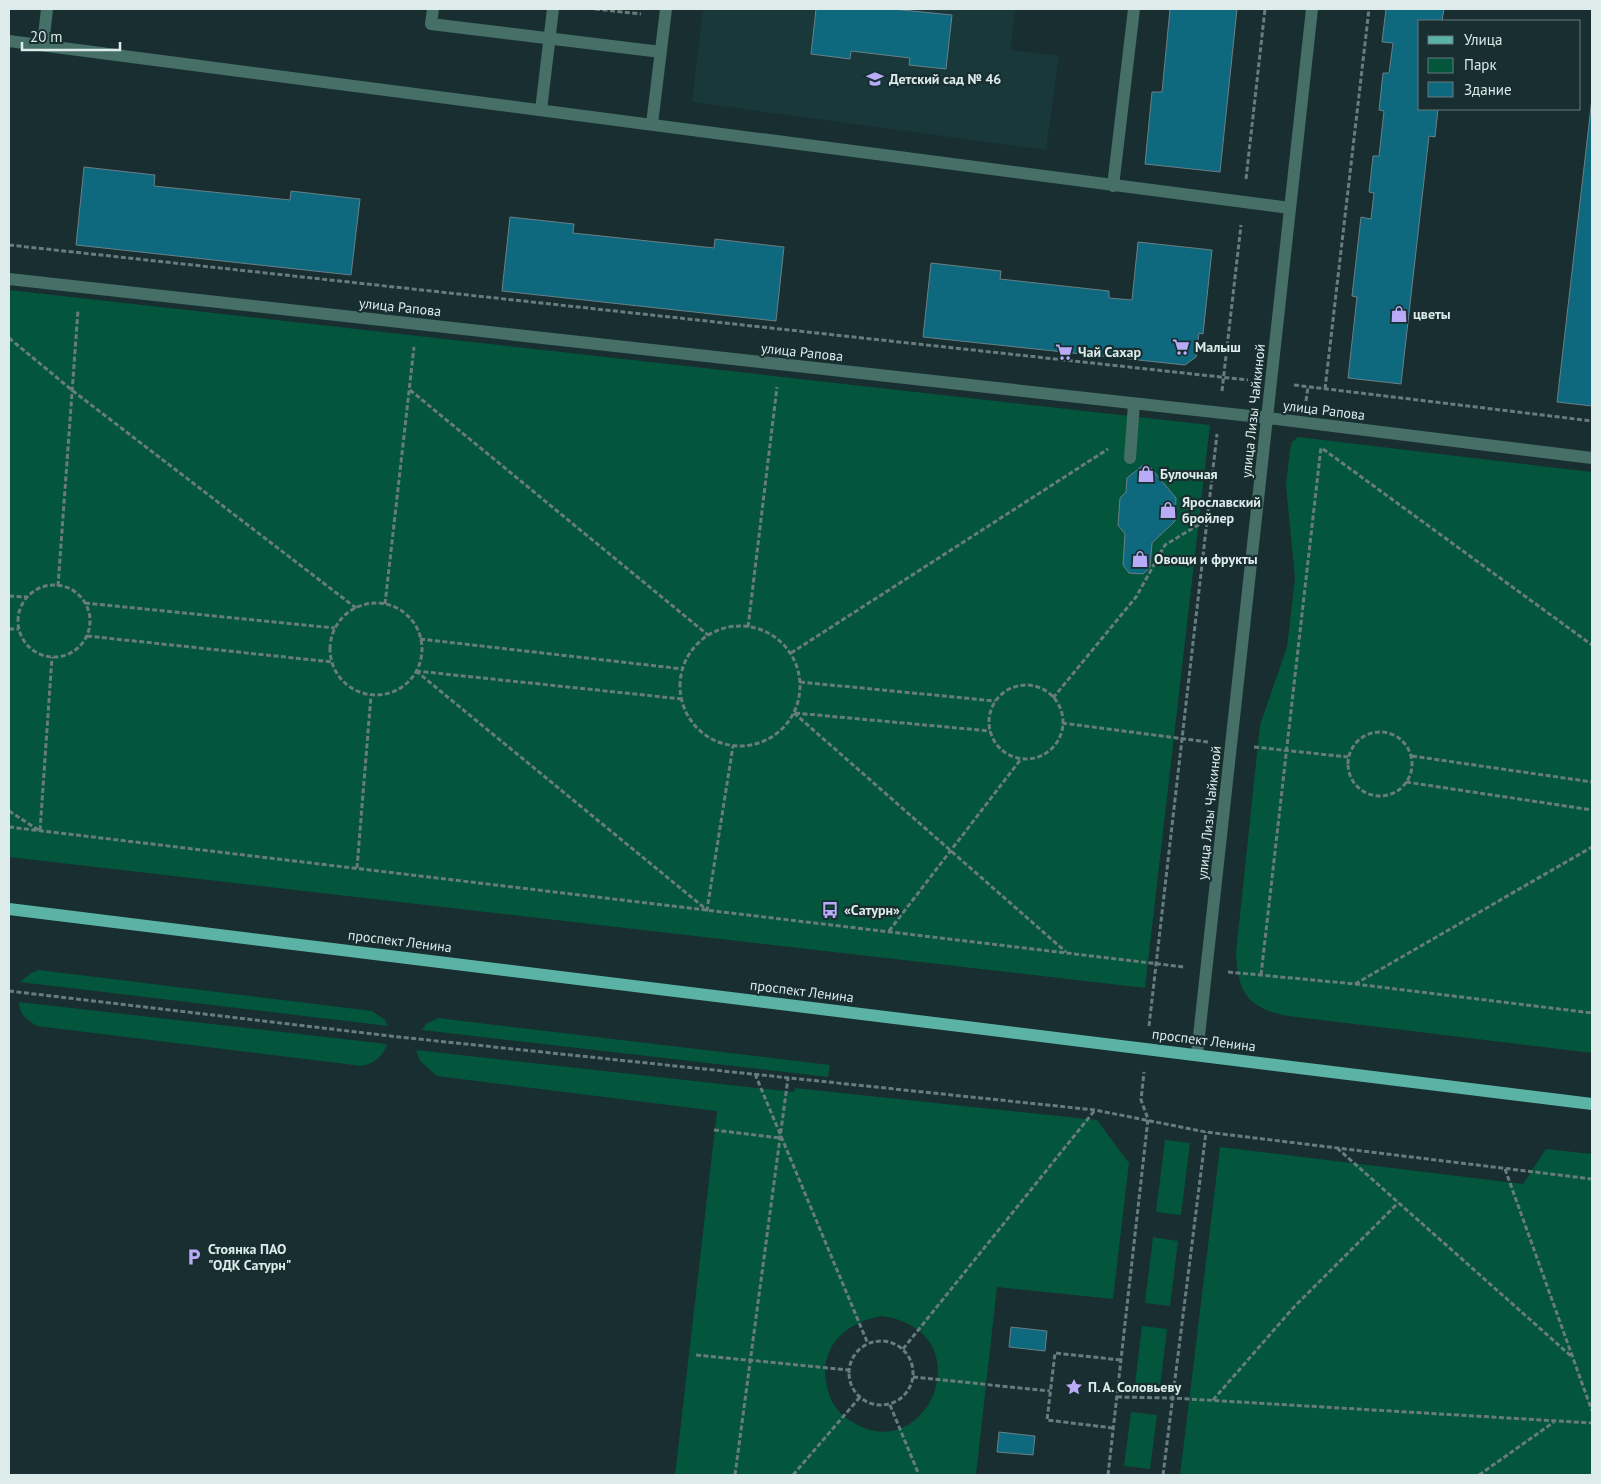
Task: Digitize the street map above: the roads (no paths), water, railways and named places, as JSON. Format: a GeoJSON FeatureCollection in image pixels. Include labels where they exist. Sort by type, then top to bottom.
{"type":"FeatureCollection","features":[{"type":"Feature","properties":{"kind":"main road","name":"проспект Ленина"},"geometry":{"type":"LineString","coordinates":[[9,909],[1592,1104]]}},
{"type":"Feature","properties":{"kind":"street"},"geometry":{"type":"LineString","coordinates":[[43,45],[47,9]]}},
{"type":"Feature","properties":{"kind":"street"},"geometry":{"type":"LineString","coordinates":[[433,9],[431,24],[661,52]]}},
{"type":"Feature","properties":{"kind":"street"},"geometry":{"type":"LineString","coordinates":[[542,110],[553,9]]}},
{"type":"Feature","properties":{"kind":"street"},"geometry":{"type":"LineString","coordinates":[[1113,186],[1134,9]]}},
{"type":"Feature","properties":{"kind":"street","name":"улица Лизы Чайкиной"},"geometry":{"type":"LineString","coordinates":[[1198,1054],[1312,9]]}},
{"type":"Feature","properties":{"kind":"street"},"geometry":{"type":"LineString","coordinates":[[652,124],[665,13]]}},
{"type":"Feature","properties":{"kind":"street"},"geometry":{"type":"LineString","coordinates":[[9,41],[1290,208]]}},
{"type":"Feature","properties":{"kind":"street","name":"улица Рапова"},"geometry":{"type":"LineString","coordinates":[[9,279],[1268,418],[1592,458]]}},
{"type":"Feature","properties":{"kind":"street"},"geometry":{"type":"LineString","coordinates":[[1130,458],[1134,404]]}},
{"type":"Feature","properties":{"kind":"place","name":"Детский сад № 46"},"geometry":{"type":"Point","coordinates":[875,79]}},
{"type":"Feature","properties":{"kind":"place","name":"цветы"},"geometry":{"type":"Point","coordinates":[1399,314]}},
{"type":"Feature","properties":{"kind":"place","name":"Малыш"},"geometry":{"type":"Point","coordinates":[1181,347]}},
{"type":"Feature","properties":{"kind":"place","name":"Чай Сахар"},"geometry":{"type":"Point","coordinates":[1064,352]}},
{"type":"Feature","properties":{"kind":"place","name":"Булочная"},"geometry":{"type":"Point","coordinates":[1146,474]}},
{"type":"Feature","properties":{"kind":"place","name":"Ярославский бройлер"},"geometry":{"type":"Point","coordinates":[1168,510]}},
{"type":"Feature","properties":{"kind":"place","name":"Овощи и фрукты"},"geometry":{"type":"Point","coordinates":[1140,559]}},
{"type":"Feature","properties":{"kind":"place","name":"«Сатурн»"},"geometry":{"type":"Point","coordinates":[830,910]}},
{"type":"Feature","properties":{"kind":"place","name":"Стоянка ПАО \"ОДК Сатурн\""},"geometry":{"type":"Point","coordinates":[194,1257]}},
{"type":"Feature","properties":{"kind":"place","name":"П. А. Соловьеву"},"geometry":{"type":"Point","coordinates":[1074,1387]}}]}
